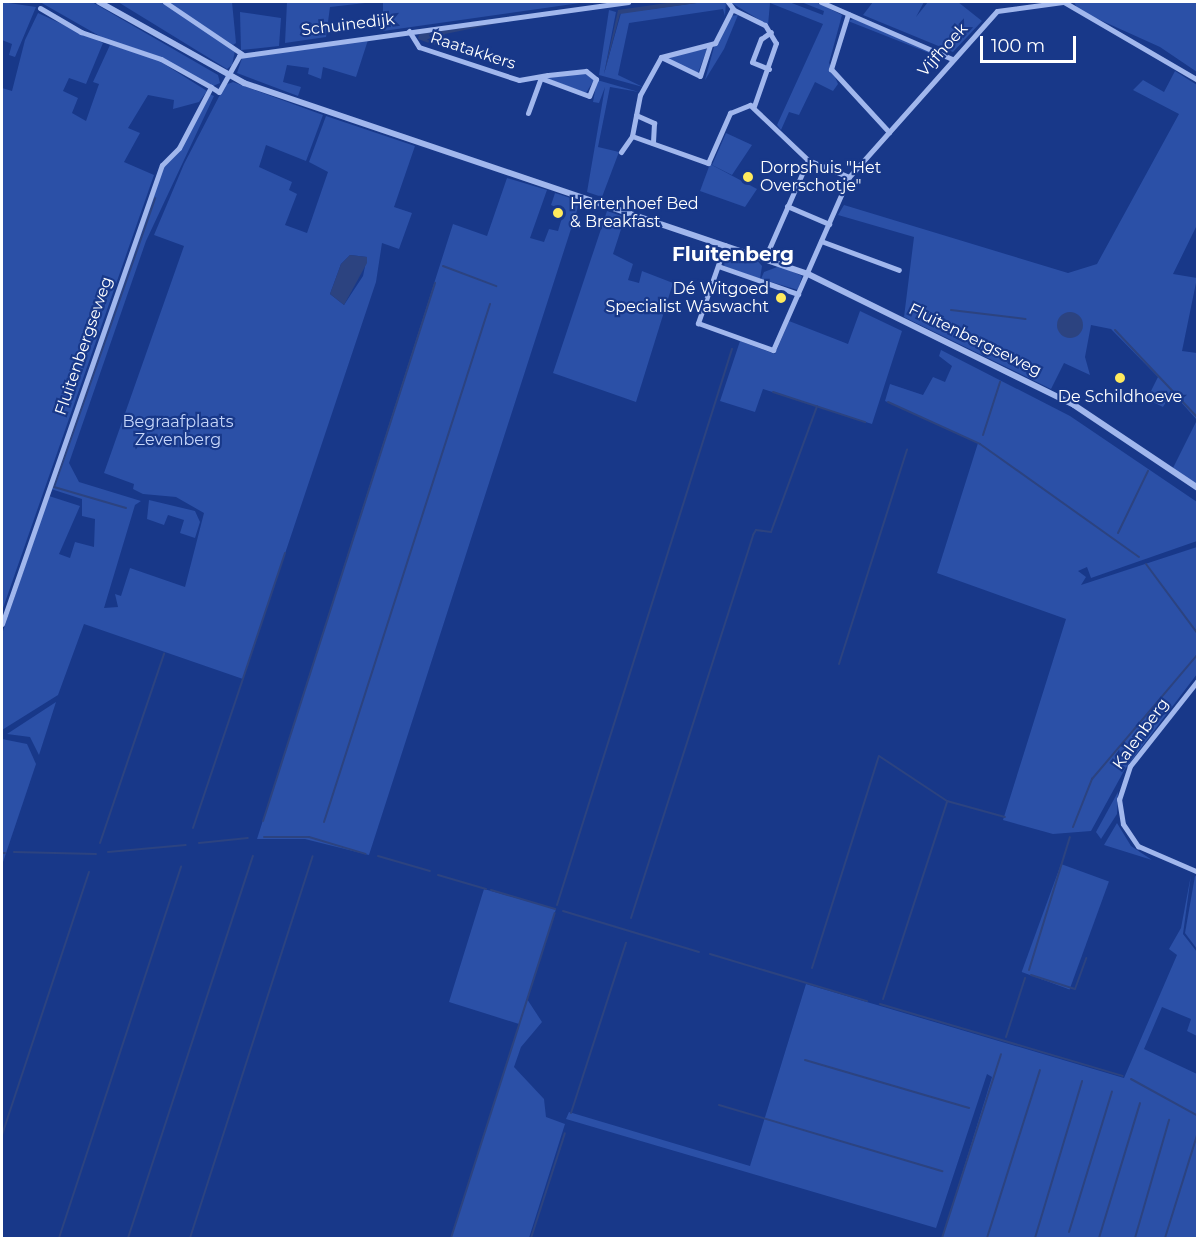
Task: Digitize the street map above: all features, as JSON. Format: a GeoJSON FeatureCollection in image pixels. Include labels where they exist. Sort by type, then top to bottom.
{"type":"FeatureCollection","features":[{"type":"Feature","properties":{"kind":"street","name":"Fluitenbergseweg"},"geometry":{"type":"LineString","coordinates":[[99,2],[227,76],[808,274],[1074,405],[1197,488]]}},
{"type":"Feature","properties":{"kind":"street"},"geometry":{"type":"LineString","coordinates":[[165,2],[242,54],[227,76]]}},
{"type":"Feature","properties":{"kind":"street","name":"Schuinedijk"},"geometry":{"type":"LineString","coordinates":[[242,54],[628,2]]}},
{"type":"Feature","properties":{"kind":"street"},"geometry":{"type":"LineString","coordinates":[[728,2],[732,9],[771,33],[777,50],[754,106]]}},
{"type":"Feature","properties":{"kind":"street"},"geometry":{"type":"LineString","coordinates":[[821,2],[952,59]]}},
{"type":"Feature","properties":{"kind":"street"},"geometry":{"type":"LineString","coordinates":[[1064,2],[1197,80]]}},
{"type":"Feature","properties":{"kind":"street","name":"Vijfhoek"},"geometry":{"type":"LineString","coordinates":[[718,266],[698,323],[773,350],[849,177],[952,59],[1002,8],[1064,2]]}},
{"type":"Feature","properties":{"kind":"street"},"geometry":{"type":"LineString","coordinates":[[40,8],[81,32],[161,59],[211,87]]}},
{"type":"Feature","properties":{"kind":"street"},"geometry":{"type":"LineString","coordinates":[[661,57],[700,76],[710,46],[732,9]]}},
{"type":"Feature","properties":{"kind":"street"},"geometry":{"type":"LineString","coordinates":[[848,14],[831,69],[889,132]]}},
{"type":"Feature","properties":{"kind":"street","name":"Raatakkers"},"geometry":{"type":"LineString","coordinates":[[409,31],[414,43],[427,50],[519,80],[586,71],[596,79],[589,96],[539,78]]}},
{"type":"Feature","properties":{"kind":"street"},"geometry":{"type":"LineString","coordinates":[[770,69],[752,62],[760,39],[771,33]]}},
{"type":"Feature","properties":{"kind":"street"},"geometry":{"type":"LineString","coordinates":[[621,152],[632,136],[640,95],[661,57],[710,46]]}},
{"type":"Feature","properties":{"kind":"street","name":"Fluitenbergseweg"},"geometry":{"type":"LineString","coordinates":[[2,624],[159,172],[179,148],[211,87],[219,92],[227,76]]}},
{"type":"Feature","properties":{"kind":"street"},"geometry":{"type":"LineString","coordinates":[[528,113],[539,78]]}},
{"type":"Feature","properties":{"kind":"street"},"geometry":{"type":"LineString","coordinates":[[632,136],[708,163],[730,113],[754,106]]}},
{"type":"Feature","properties":{"kind":"street"},"geometry":{"type":"LineString","coordinates":[[754,106],[808,160],[849,177]]}},
{"type":"Feature","properties":{"kind":"street"},"geometry":{"type":"LineString","coordinates":[[636,115],[654,123],[653,143]]}},
{"type":"Feature","properties":{"kind":"street"},"geometry":{"type":"LineString","coordinates":[[765,258],[808,160]]}},
{"type":"Feature","properties":{"kind":"street"},"geometry":{"type":"LineString","coordinates":[[787,206],[829,224]]}},
{"type":"Feature","properties":{"kind":"street"},"geometry":{"type":"LineString","coordinates":[[821,241],[899,270]]}},
{"type":"Feature","properties":{"kind":"street"},"geometry":{"type":"LineString","coordinates":[[725,245],[718,266],[798,294]]}},
{"type":"Feature","properties":{"kind":"street","name":"Kalenberg"},"geometry":{"type":"LineString","coordinates":[[1197,680],[1131,766],[1119,799],[1123,824],[1138,846],[1197,872]]}},
{"type":"Feature","properties":{"kind":"green space"},"geometry":{"type":"Polygon","coordinates":[[[2,2],[36,7],[15,57],[9,55],[12,44],[2,40],[2,2]]]}},
{"type":"Feature","properties":{"kind":"green space"},"geometry":{"type":"Polygon","coordinates":[[[40,2],[92,2],[218,75],[220,83],[213,86],[158,56],[103,38],[40,2]]]}},
{"type":"Feature","properties":{"kind":"green space"},"geometry":{"type":"Polygon","coordinates":[[[118,2],[162,2],[235,51],[232,65],[227,69],[118,2]]]}},
{"type":"Feature","properties":{"kind":"green space"},"geometry":{"type":"Polygon","coordinates":[[[167,2],[232,2],[236,43],[233,45],[167,2]]]}},
{"type":"Feature","properties":{"kind":"green space"},"geometry":{"type":"Polygon","coordinates":[[[287,2],[374,2],[330,7],[326,37],[285,43],[287,2]]]}},
{"type":"Feature","properties":{"kind":"green space"},"geometry":{"type":"Polygon","coordinates":[[[383,2],[587,2],[383,31],[383,2]]]}},
{"type":"Feature","properties":{"kind":"green space"},"geometry":{"type":"Polygon","coordinates":[[[704,2],[726,2],[725,16],[723,9],[629,23],[618,75],[643,87],[599,75],[609,10],[616,12],[604,74],[621,13],[704,2]]]}},
{"type":"Feature","properties":{"kind":"green space"},"geometry":{"type":"Polygon","coordinates":[[[730,2],[789,2],[823,15],[824,11],[801,2],[816,2],[842,15],[829,63],[838,84],[833,91],[815,82],[799,115],[789,112],[781,130],[777,125],[823,24],[770,3],[768,25],[730,2]]]}},
{"type":"Feature","properties":{"kind":"green space"},"geometry":{"type":"Polygon","coordinates":[[[873,2],[924,2],[916,17],[928,2],[958,2],[982,21],[953,52],[863,15],[873,2]]]}},
{"type":"Feature","properties":{"kind":"green space"},"geometry":{"type":"Polygon","coordinates":[[[1074,2],[1197,2],[1197,72],[1160,47],[1078,10],[1074,2]]]}},
{"type":"Feature","properties":{"kind":"green space"},"geometry":{"type":"Polygon","coordinates":[[[240,12],[281,18],[279,46],[241,50],[240,12]]]}},
{"type":"Feature","properties":{"kind":"green space"},"geometry":{"type":"Polygon","coordinates":[[[38,13],[103,43],[86,84],[69,78],[63,91],[78,98],[72,113],[86,121],[99,84],[93,82],[110,45],[153,57],[207,91],[199,102],[173,109],[174,100],[148,95],[128,128],[140,133],[124,162],[154,175],[2,611],[2,88],[12,91],[25,40],[38,13]]]}},
{"type":"Feature","properties":{"kind":"green space"},"geometry":{"type":"Polygon","coordinates":[[[738,15],[724,49],[705,80],[714,47],[730,16],[738,15]]]}},
{"type":"Feature","properties":{"kind":"green space"},"geometry":{"type":"Polygon","coordinates":[[[854,19],[943,57],[947,60],[848,21],[854,19]]]}},
{"type":"Feature","properties":{"kind":"green space"},"geometry":{"type":"Polygon","coordinates":[[[368,40],[356,77],[323,67],[321,79],[308,74],[309,68],[287,65],[283,82],[301,87],[298,96],[237,73],[242,58],[368,40]]]}},
{"type":"Feature","properties":{"kind":"green space"},"geometry":{"type":"Polygon","coordinates":[[[707,49],[698,73],[669,61],[670,55],[707,49]]]}},
{"type":"Feature","properties":{"kind":"green space"},"geometry":{"type":"Polygon","coordinates":[[[1175,71],[1197,85],[1197,225],[1173,274],[1197,278],[1182,351],[1197,353],[1197,420],[1172,392],[1163,407],[1147,399],[1158,377],[1111,329],[1091,325],[1085,357],[1090,375],[1064,363],[1051,389],[904,317],[914,237],[838,215],[844,205],[1068,273],[1097,264],[1179,114],[1133,90],[1143,80],[1164,92],[1175,71]]]}},
{"type":"Feature","properties":{"kind":"green space"},"geometry":{"type":"Polygon","coordinates":[[[585,73],[594,80],[586,93],[546,78],[585,73]]]}},
{"type":"Feature","properties":{"kind":"green space"},"geometry":{"type":"Polygon","coordinates":[[[597,80],[639,92],[610,87],[598,147],[619,152],[602,197],[587,192],[605,87],[599,103],[593,102],[597,80]]]}},
{"type":"Feature","properties":{"kind":"green space","name":"Begraafplaats Zevenberg"},"geometry":{"type":"Polygon","coordinates":[[[233,82],[323,115],[306,161],[266,145],[259,167],[292,182],[289,190],[297,194],[285,225],[307,233],[328,172],[309,162],[326,116],[415,146],[394,207],[412,213],[399,249],[382,243],[376,282],[243,679],[84,624],[58,695],[2,730],[2,634],[49,496],[80,506],[59,554],[70,558],[75,542],[94,547],[95,519],[82,516],[82,499],[51,489],[161,170],[177,153],[209,94],[214,96],[146,241],[69,463],[79,482],[141,501],[135,505],[104,608],[118,607],[115,594],[121,596],[130,568],[185,587],[204,513],[176,497],[143,494],[133,489],[134,484],[104,473],[184,246],[154,235],[184,164],[225,85],[233,82]],[[350,255],[341,264],[330,294],[344,305],[363,276],[367,257],[350,255]]]}},
{"type":"Feature","properties":{"kind":"green space"},"geometry":{"type":"Polygon","coordinates":[[[726,133],[752,145],[732,175],[712,165],[726,133]]]}},
{"type":"Feature","properties":{"kind":"green space"},"geometry":{"type":"Polygon","coordinates":[[[710,164],[757,189],[745,207],[700,191],[710,164]]]}},
{"type":"Feature","properties":{"kind":"green space"},"geometry":{"type":"Polygon","coordinates":[[[507,178],[547,190],[530,238],[544,242],[549,229],[558,231],[564,211],[551,205],[555,193],[580,201],[369,855],[305,839],[257,839],[453,224],[487,236],[507,178]]]}},
{"type":"Feature","properties":{"kind":"green space"},"geometry":{"type":"Polygon","coordinates":[[[607,211],[625,217],[613,254],[633,264],[628,280],[639,283],[642,271],[673,283],[636,402],[553,373],[607,211]]]}},
{"type":"Feature","properties":{"kind":"green space"},"geometry":{"type":"Polygon","coordinates":[[[727,250],[755,258],[762,266],[760,279],[724,266],[727,250]]]}},
{"type":"Feature","properties":{"kind":"green space"},"geometry":{"type":"Polygon","coordinates":[[[780,266],[802,276],[798,290],[761,279],[764,272],[780,266]]]}},
{"type":"Feature","properties":{"kind":"green space"},"geometry":{"type":"Polygon","coordinates":[[[860,311],[902,331],[872,424],[763,389],[755,412],[720,401],[740,341],[775,354],[789,321],[848,344],[860,311]]]}},
{"type":"Feature","properties":{"kind":"green space"},"geometry":{"type":"Polygon","coordinates":[[[941,350],[1070,416],[1197,502],[1197,541],[1091,578],[1087,567],[1078,571],[1086,577],[1081,585],[1197,547],[1197,674],[1125,769],[1091,831],[1053,834],[1003,820],[1066,619],[937,573],[978,443],[885,401],[890,384],[923,395],[933,377],[945,382],[952,366],[939,356],[941,350]]]}},
{"type":"Feature","properties":{"kind":"green space"},"geometry":{"type":"Polygon","coordinates":[[[1197,420],[1197,485],[1173,468],[1197,420]]]}},
{"type":"Feature","properties":{"kind":"green space"},"geometry":{"type":"Polygon","coordinates":[[[149,500],[195,511],[200,522],[195,538],[180,533],[184,520],[168,515],[164,525],[147,519],[149,500]]]}},
{"type":"Feature","properties":{"kind":"green space"},"geometry":{"type":"Polygon","coordinates":[[[56,702],[39,755],[30,737],[7,734],[56,702]]]}},
{"type":"Feature","properties":{"kind":"green space"},"geometry":{"type":"Polygon","coordinates":[[[2,739],[27,744],[36,764],[2,865],[2,739]]]}},
{"type":"Feature","properties":{"kind":"green space"},"geometry":{"type":"Polygon","coordinates":[[[1118,792],[1117,814],[1101,839],[1096,832],[1118,792]]]}},
{"type":"Feature","properties":{"kind":"green space"},"geometry":{"type":"Polygon","coordinates":[[[1117,823],[1131,846],[1152,860],[1104,845],[1117,823]]]}},
{"type":"Feature","properties":{"kind":"green space"},"geometry":{"type":"Polygon","coordinates":[[[1061,864],[1109,881],[1070,990],[1022,972],[1061,864]]]}},
{"type":"Feature","properties":{"kind":"green space"},"geometry":{"type":"Polygon","coordinates":[[[1191,875],[1183,934],[1197,952],[1197,1036],[1187,1031],[1191,1019],[1162,1007],[1144,1049],[1197,1074],[1197,1238],[942,1238],[992,1077],[987,1074],[936,1228],[566,1119],[569,1112],[750,1166],[806,984],[1124,1078],[1177,955],[1169,949],[1181,928],[1191,875]]]}},
{"type":"Feature","properties":{"kind":"green space"},"geometry":{"type":"Polygon","coordinates":[[[1195,876],[1198,877],[1197,949],[1185,933],[1195,876]]]}},
{"type":"Feature","properties":{"kind":"green space"},"geometry":{"type":"Polygon","coordinates":[[[484,889],[556,909],[527,999],[542,1022],[521,1047],[514,1067],[544,1099],[546,1117],[565,1124],[529,1238],[451,1238],[519,1024],[449,1002],[484,889]]]}},
{"type":"Feature","properties":{"kind":"shaded area"},"geometry":{"type":"Polygon","coordinates":[[[674,2],[704,2],[620,14],[604,74],[618,10],[674,2]]]}},
{"type":"Feature","properties":{"kind":"shaded area"},"geometry":{"type":"Polygon","coordinates":[[[499,23],[445,34],[434,45],[418,39],[419,34],[499,23]]]}},
{"type":"Feature","properties":{"kind":"shaded area"},"geometry":{"type":"Polygon","coordinates":[[[350,255],[367,257],[367,263],[344,305],[330,294],[341,264],[350,255]]]}},
{"type":"Feature","properties":{"kind":"shaded area"},"geometry":{"type":"Polygon","coordinates":[[[1070,312],[1079,316],[1083,325],[1079,334],[1070,338],[1061,334],[1057,325],[1061,316],[1070,312]]]}},
{"type":"Feature","properties":{"kind":"waterway"},"geometry":{"type":"LineString","coordinates":[[126,508],[54,487],[155,198]]}},
{"type":"Feature","properties":{"kind":"waterway"},"geometry":{"type":"LineString","coordinates":[[443,266],[496,286]]}},
{"type":"Feature","properties":{"kind":"waterway"},"geometry":{"type":"LineString","coordinates":[[263,821],[435,283]]}},
{"type":"Feature","properties":{"kind":"waterway"},"geometry":{"type":"LineString","coordinates":[[324,822],[490,304]]}},
{"type":"Feature","properties":{"kind":"waterway"},"geometry":{"type":"LineString","coordinates":[[951,310],[1025,319]]}},
{"type":"Feature","properties":{"kind":"waterway"},"geometry":{"type":"LineString","coordinates":[[1115,330],[1198,418]]}},
{"type":"Feature","properties":{"kind":"waterway"},"geometry":{"type":"LineString","coordinates":[[557,905],[732,349]]}},
{"type":"Feature","properties":{"kind":"waterway"},"geometry":{"type":"LineString","coordinates":[[983,435],[1000,382]]}},
{"type":"Feature","properties":{"kind":"waterway"},"geometry":{"type":"LineString","coordinates":[[773,392],[865,422]]}},
{"type":"Feature","properties":{"kind":"waterway"},"geometry":{"type":"LineString","coordinates":[[888,402],[980,444],[1139,557]]}},
{"type":"Feature","properties":{"kind":"waterway"},"geometry":{"type":"LineString","coordinates":[[631,918],[753,535],[756,530],[771,532],[817,406]]}},
{"type":"Feature","properties":{"kind":"waterway"},"geometry":{"type":"LineString","coordinates":[[839,664],[907,449]]}},
{"type":"Feature","properties":{"kind":"waterway"},"geometry":{"type":"LineString","coordinates":[[1118,533],[1148,471]]}},
{"type":"Feature","properties":{"kind":"waterway"},"geometry":{"type":"LineString","coordinates":[[193,828],[285,553]]}},
{"type":"Feature","properties":{"kind":"waterway"},"geometry":{"type":"LineString","coordinates":[[1146,564],[1198,634]]}},
{"type":"Feature","properties":{"kind":"waterway"},"geometry":{"type":"LineString","coordinates":[[100,843],[164,654]]}},
{"type":"Feature","properties":{"kind":"waterway"},"geometry":{"type":"LineString","coordinates":[[1073,827],[1092,779],[1198,654]]}},
{"type":"Feature","properties":{"kind":"waterway"},"geometry":{"type":"LineString","coordinates":[[812,968],[879,756],[947,801],[1005,817]]}},
{"type":"Feature","properties":{"kind":"waterway"},"geometry":{"type":"LineString","coordinates":[[883,999],[947,802]]}},
{"type":"Feature","properties":{"kind":"waterway"},"geometry":{"type":"LineString","coordinates":[[264,837],[309,837],[366,854]]}},
{"type":"Feature","properties":{"kind":"waterway"},"geometry":{"type":"LineString","coordinates":[[1029,970],[1070,837]]}},
{"type":"Feature","properties":{"kind":"waterway"},"geometry":{"type":"LineString","coordinates":[[199,843],[248,838]]}},
{"type":"Feature","properties":{"kind":"waterway"},"geometry":{"type":"LineString","coordinates":[[108,852],[186,845]]}},
{"type":"Feature","properties":{"kind":"waterway"},"geometry":{"type":"LineString","coordinates":[[14,852],[96,854]]}},
{"type":"Feature","properties":{"kind":"waterway"},"geometry":{"type":"LineString","coordinates":[[128,1238],[253,856]]}},
{"type":"Feature","properties":{"kind":"waterway"},"geometry":{"type":"LineString","coordinates":[[190,1238],[313,856]]}},
{"type":"Feature","properties":{"kind":"waterway"},"geometry":{"type":"LineString","coordinates":[[378,856],[430,871]]}},
{"type":"Feature","properties":{"kind":"waterway"},"geometry":{"type":"LineString","coordinates":[[59,1238],[181,867]]}},
{"type":"Feature","properties":{"kind":"waterway"},"geometry":{"type":"LineString","coordinates":[[2,1135],[89,872]]}},
{"type":"Feature","properties":{"kind":"waterway"},"geometry":{"type":"LineString","coordinates":[[438,875],[486,889]]}},
{"type":"Feature","properties":{"kind":"waterway"},"geometry":{"type":"LineString","coordinates":[[491,890],[555,909]]}},
{"type":"Feature","properties":{"kind":"waterway"},"geometry":{"type":"LineString","coordinates":[[563,911],[699,952]]}},
{"type":"Feature","properties":{"kind":"waterway"},"geometry":{"type":"LineString","coordinates":[[451,1238],[555,913]]}},
{"type":"Feature","properties":{"kind":"waterway"},"geometry":{"type":"LineString","coordinates":[[571,1113],[626,943]]}},
{"type":"Feature","properties":{"kind":"waterway"},"geometry":{"type":"LineString","coordinates":[[710,954],[867,1001]]}},
{"type":"Feature","properties":{"kind":"waterway"},"geometry":{"type":"LineString","coordinates":[[1031,975],[1075,989],[1086,958]]}},
{"type":"Feature","properties":{"kind":"waterway"},"geometry":{"type":"LineString","coordinates":[[1006,1037],[1025,978]]}},
{"type":"Feature","properties":{"kind":"waterway"},"geometry":{"type":"LineString","coordinates":[[880,1004],[1123,1076]]}},
{"type":"Feature","properties":{"kind":"waterway"},"geometry":{"type":"LineString","coordinates":[[942,1238],[1001,1054]]}},
{"type":"Feature","properties":{"kind":"waterway"},"geometry":{"type":"LineString","coordinates":[[805,1060],[969,1108]]}},
{"type":"Feature","properties":{"kind":"waterway"},"geometry":{"type":"LineString","coordinates":[[987,1238],[1040,1070]]}},
{"type":"Feature","properties":{"kind":"waterway"},"geometry":{"type":"LineString","coordinates":[[1131,1079],[1198,1116]]}},
{"type":"Feature","properties":{"kind":"waterway"},"geometry":{"type":"LineString","coordinates":[[1035,1238],[1082,1081]]}},
{"type":"Feature","properties":{"kind":"waterway"},"geometry":{"type":"LineString","coordinates":[[1069,1232],[1112,1091]]}},
{"type":"Feature","properties":{"kind":"waterway"},"geometry":{"type":"LineString","coordinates":[[1099,1238],[1140,1103]]}},
{"type":"Feature","properties":{"kind":"waterway"},"geometry":{"type":"LineString","coordinates":[[719,1105],[942,1171]]}},
{"type":"Feature","properties":{"kind":"waterway"},"geometry":{"type":"LineString","coordinates":[[1135,1238],[1169,1120]]}},
{"type":"Feature","properties":{"kind":"waterway"},"geometry":{"type":"LineString","coordinates":[[531,1238],[565,1133]]}},
{"type":"Feature","properties":{"kind":"waterway"},"geometry":{"type":"LineString","coordinates":[[1165,1238],[1197,1135]]}},
{"type":"Feature","properties":{"kind":"place","name":"Dorpshuis \"Het Overschotje\""},"geometry":{"type":"Point","coordinates":[748,177]}},
{"type":"Feature","properties":{"kind":"place","name":"Hertenhoef Bed & Breakfast"},"geometry":{"type":"Point","coordinates":[558,213]}},
{"type":"Feature","properties":{"kind":"place","name":"Dé Witgoed Specialist Waswacht"},"geometry":{"type":"Point","coordinates":[781,298]}},
{"type":"Feature","properties":{"kind":"place","name":"De Schildhoeve"},"geometry":{"type":"Point","coordinates":[1120,378]}},
{"type":"Feature","properties":{"kind":"district","name":"Fluitenberg"},"geometry":{"type":"Point","coordinates":[733,254]}}]}
